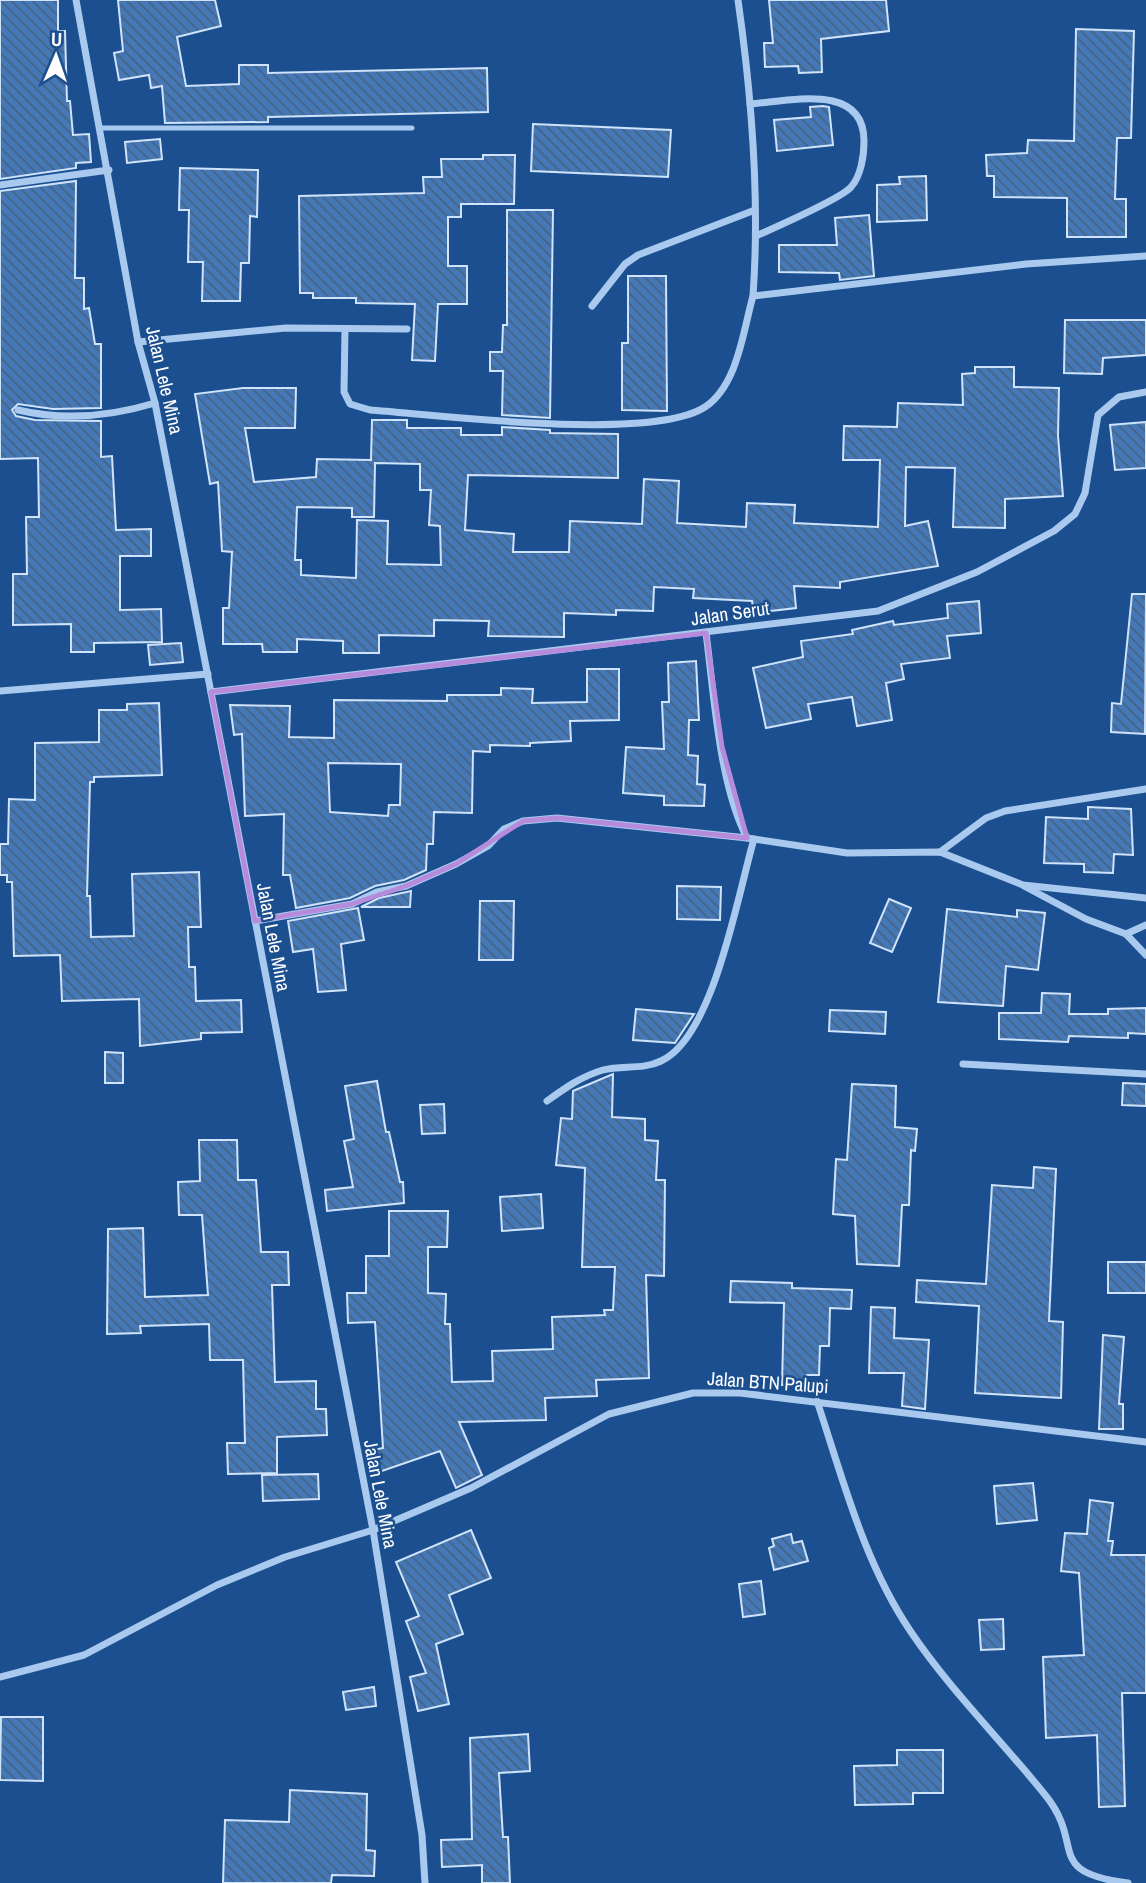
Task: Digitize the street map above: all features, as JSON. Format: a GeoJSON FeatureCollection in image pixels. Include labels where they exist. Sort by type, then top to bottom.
{"type":"FeatureCollection","features":[{"type":"Feature","properties":{"kind":"street","name":"Jalan Lele Mina"},"geometry":{"type":"LineString","coordinates":[[76,0],[109,170],[138,342],[155,403],[373,1530],[422,1835],[425,1883]]}},
{"type":"Feature","properties":{"kind":"street"},"geometry":{"type":"LineString","coordinates":[[345,329],[344,392],[351,404],[370,410],[615,425],[680,417],[706,407],[731,376],[753,296],[756,236],[750,104],[738,0]]}},
{"type":"Feature","properties":{"kind":"street"},"geometry":{"type":"LineString","coordinates":[[750,104],[838,100],[858,116],[864,135],[862,162],[850,189],[756,236]]}},
{"type":"Feature","properties":{"kind":"street"},"geometry":{"type":"LineString","coordinates":[[0,186],[109,170]]}},
{"type":"Feature","properties":{"kind":"street"},"geometry":{"type":"LineString","coordinates":[[592,306],[625,264],[638,254],[755,210]]}},
{"type":"Feature","properties":{"kind":"street"},"geometry":{"type":"LineString","coordinates":[[753,296],[1026,264],[1146,256]]}},
{"type":"Feature","properties":{"kind":"street"},"geometry":{"type":"LineString","coordinates":[[138,342],[286,328],[407,329]]}},
{"type":"Feature","properties":{"kind":"street","name":"Jalan Serut"},"geometry":{"type":"LineString","coordinates":[[211,692],[878,611],[977,572],[1054,531],[1075,514],[1085,493],[1098,415],[1119,397],[1146,392]]}},
{"type":"Feature","properties":{"kind":"street"},"geometry":{"type":"LineString","coordinates":[[18,410],[60,417],[82,417],[128,411],[155,403]]}},
{"type":"Feature","properties":{"kind":"street"},"geometry":{"type":"LineString","coordinates":[[547,1101],[579,1079],[605,1070],[661,1061],[679,1049],[698,1024],[720,967],[750,838],[735,803],[722,747],[706,633]]}},
{"type":"Feature","properties":{"kind":"street"},"geometry":{"type":"LineString","coordinates":[[0,691],[208,674]]}},
{"type":"Feature","properties":{"kind":"street"},"geometry":{"type":"LineString","coordinates":[[940,852],[986,818],[1005,811],[1146,789]]}},
{"type":"Feature","properties":{"kind":"street"},"geometry":{"type":"LineString","coordinates":[[255,921],[352,904],[377,892],[406,886],[456,864],[488,846],[504,829],[523,821],[557,818],[750,838],[847,853],[940,852],[1023,885],[1086,919],[1126,933],[1146,955]]}},
{"type":"Feature","properties":{"kind":"street"},"geometry":{"type":"LineString","coordinates":[[1023,885],[1146,898]]}},
{"type":"Feature","properties":{"kind":"street"},"geometry":{"type":"LineString","coordinates":[[1126,933],[1146,925]]}},
{"type":"Feature","properties":{"kind":"street"},"geometry":{"type":"LineString","coordinates":[[963,1064],[1146,1074]]}},
{"type":"Feature","properties":{"kind":"street","name":"Jalan BTN Palupi"},"geometry":{"type":"LineString","coordinates":[[0,1677],[84,1655],[217,1585],[285,1557],[373,1530],[471,1488],[585,1425],[630,1406],[692,1393],[740,1393],[817,1401],[1146,1442]]}},
{"type":"Feature","properties":{"kind":"street"},"geometry":{"type":"LineString","coordinates":[[817,1401],[860,1531],[883,1583],[911,1632],[988,1732],[1049,1800],[1058,1814],[1071,1858],[1080,1872],[1093,1878],[1128,1883]]}},
{"type":"Feature","properties":{"kind":"lane"},"geometry":{"type":"LineString","coordinates":[[101,128],[412,128]]}},
{"type":"Feature","properties":{"kind":"highlighted area"},"geometry":{"type":"Polygon","coordinates":[[[706,633],[722,747],[747,838],[557,818],[523,821],[456,864],[406,886],[352,904],[255,921],[211,692],[706,633]]]}},
{"type":"Feature","properties":{"kind":"building"},"geometry":{"type":"Polygon","coordinates":[[[0,0],[58,0],[58,31],[65,31],[67,101],[70,101],[73,135],[89,134],[91,162],[76,163],[76,168],[0,179],[0,0]]]}},
{"type":"Feature","properties":{"kind":"building"},"geometry":{"type":"Polygon","coordinates":[[[118,0],[215,0],[221,26],[177,37],[186,86],[239,84],[239,65],[268,65],[268,73],[487,68],[488,112],[268,117],[268,122],[165,123],[162,86],[151,88],[149,75],[119,80],[114,53],[123,51],[118,0]]]}},
{"type":"Feature","properties":{"kind":"building"},"geometry":{"type":"Polygon","coordinates":[[[769,0],[886,0],[889,31],[821,39],[822,72],[799,73],[798,66],[765,67],[764,43],[773,43],[769,0]]]}},
{"type":"Feature","properties":{"kind":"building"},"geometry":{"type":"Polygon","coordinates":[[[1076,29],[1134,31],[1131,138],[1117,138],[1115,199],[1126,199],[1126,237],[1067,237],[1067,198],[994,197],[994,176],[987,176],[986,155],[1027,153],[1028,140],[1074,141],[1076,29]]]}},
{"type":"Feature","properties":{"kind":"building"},"geometry":{"type":"Polygon","coordinates":[[[810,107],[829,107],[833,145],[777,151],[774,120],[811,117],[810,107]]]}},
{"type":"Feature","properties":{"kind":"building"},"geometry":{"type":"Polygon","coordinates":[[[533,124],[671,130],[668,177],[531,171],[533,124]]]}},
{"type":"Feature","properties":{"kind":"building"},"geometry":{"type":"Polygon","coordinates":[[[160,139],[162,159],[127,163],[125,142],[160,139]]]}},
{"type":"Feature","properties":{"kind":"building"},"geometry":{"type":"Polygon","coordinates":[[[483,155],[515,155],[514,204],[461,204],[461,217],[448,217],[448,266],[467,266],[467,304],[438,304],[435,361],[412,360],[415,304],[356,303],[356,298],[313,298],[313,293],[300,293],[299,196],[424,193],[423,177],[442,177],[441,159],[483,159],[483,155]]]}},
{"type":"Feature","properties":{"kind":"building"},"geometry":{"type":"Polygon","coordinates":[[[180,168],[258,170],[257,217],[250,216],[249,263],[241,263],[240,301],[202,301],[203,262],[188,262],[189,210],[179,210],[180,168]]]}},
{"type":"Feature","properties":{"kind":"building"},"geometry":{"type":"Polygon","coordinates":[[[926,176],[927,220],[877,222],[877,185],[900,184],[899,177],[926,176]]]}},
{"type":"Feature","properties":{"kind":"building"},"geometry":{"type":"Polygon","coordinates":[[[76,181],[75,278],[84,278],[84,309],[89,308],[95,344],[101,344],[101,408],[53,409],[18,404],[12,410],[16,416],[35,420],[101,421],[101,457],[112,456],[116,530],[151,529],[151,556],[120,556],[120,610],[161,609],[162,642],[94,643],[94,652],[71,652],[71,624],[13,625],[13,574],[27,574],[26,517],[39,517],[38,458],[0,459],[0,191],[76,181]]]}},
{"type":"Feature","properties":{"kind":"building"},"geometry":{"type":"Polygon","coordinates":[[[507,210],[553,210],[550,418],[502,415],[503,371],[490,371],[490,352],[502,352],[503,325],[507,325],[507,210]]]}},
{"type":"Feature","properties":{"kind":"building"},"geometry":{"type":"Polygon","coordinates":[[[869,215],[874,276],[840,280],[839,273],[779,272],[779,245],[837,245],[835,218],[869,215]]]}},
{"type":"Feature","properties":{"kind":"building"},"geometry":{"type":"Polygon","coordinates":[[[628,276],[666,276],[667,411],[622,410],[622,343],[628,343],[628,276]]]}},
{"type":"Feature","properties":{"kind":"building"},"geometry":{"type":"Polygon","coordinates":[[[1065,320],[1146,320],[1146,355],[1103,358],[1102,374],[1064,373],[1065,320]]]}},
{"type":"Feature","properties":{"kind":"building"},"geometry":{"type":"Polygon","coordinates":[[[975,367],[1014,367],[1014,387],[1059,388],[1058,436],[1063,496],[1005,499],[1005,528],[953,527],[955,468],[906,467],[905,526],[928,521],[938,566],[840,582],[840,588],[794,586],[796,608],[754,613],[752,601],[693,598],[694,589],[654,587],[653,611],[616,610],[616,615],[564,613],[564,637],[488,636],[489,621],[434,620],[434,636],[379,635],[379,653],[343,653],[343,641],[297,639],[297,652],[263,652],[262,644],[223,644],[223,608],[229,608],[232,552],[222,551],[218,482],[210,484],[195,394],[243,388],[296,388],[295,428],[245,428],[254,482],[316,477],[317,459],[371,460],[372,420],[407,420],[407,428],[461,428],[461,435],[502,435],[502,427],[550,430],[550,433],[618,434],[618,478],[468,475],[465,530],[514,534],[513,552],[569,552],[570,521],[642,524],[644,479],[679,481],[677,523],[746,527],[747,503],[795,505],[794,523],[878,527],[880,460],[843,460],[844,426],[897,427],[898,403],[963,405],[962,374],[975,373],[975,367]],[[375,463],[374,517],[352,517],[352,508],[297,507],[295,560],[301,560],[301,575],[356,578],[357,520],[388,521],[387,564],[441,565],[440,526],[429,525],[431,490],[420,490],[420,464],[375,463]]]}},
{"type":"Feature","properties":{"kind":"building"},"geometry":{"type":"Polygon","coordinates":[[[1146,422],[1146,468],[1115,470],[1110,425],[1146,422]]]}},
{"type":"Feature","properties":{"kind":"building"},"geometry":{"type":"Polygon","coordinates":[[[1132,594],[1146,594],[1145,734],[1111,732],[1112,703],[1121,704],[1132,594]]]}},
{"type":"Feature","properties":{"kind":"building"},"geometry":{"type":"Polygon","coordinates":[[[979,601],[981,633],[947,636],[950,658],[901,664],[904,679],[886,683],[892,720],[857,726],[852,697],[808,704],[811,719],[766,728],[753,668],[803,657],[801,641],[853,634],[852,630],[893,621],[894,625],[948,618],[947,604],[979,601]]]}},
{"type":"Feature","properties":{"kind":"building"},"geometry":{"type":"Polygon","coordinates":[[[181,643],[183,662],[150,665],[148,645],[181,643]]]}},
{"type":"Feature","properties":{"kind":"building"},"geometry":{"type":"Polygon","coordinates":[[[696,661],[699,720],[689,720],[688,755],[698,756],[697,784],[705,785],[704,806],[664,805],[664,796],[623,793],[626,747],[664,749],[662,702],[669,702],[668,663],[696,661]]]}},
{"type":"Feature","properties":{"kind":"building"},"geometry":{"type":"Polygon","coordinates":[[[587,669],[619,669],[619,720],[570,721],[571,741],[530,743],[530,746],[490,745],[490,752],[473,751],[472,813],[434,812],[433,844],[427,844],[426,870],[404,880],[375,886],[350,898],[296,908],[290,875],[283,875],[284,814],[245,816],[242,734],[234,735],[230,705],[290,706],[289,737],[334,738],[334,700],[447,701],[447,695],[501,695],[501,688],[533,689],[532,703],[587,702],[587,669]],[[328,763],[330,812],[388,816],[389,805],[400,805],[401,764],[328,763]]]}},
{"type":"Feature","properties":{"kind":"building"},"geometry":{"type":"Polygon","coordinates":[[[159,703],[162,775],[94,777],[94,782],[90,782],[87,896],[90,896],[91,937],[134,936],[132,874],[199,872],[201,927],[188,927],[189,967],[195,967],[196,1001],[241,1000],[242,1032],[201,1033],[201,1039],[140,1046],[139,999],[62,1001],[60,955],[14,956],[12,882],[7,882],[7,875],[0,875],[0,844],[8,844],[9,799],[35,800],[35,743],[99,742],[99,710],[127,710],[127,704],[159,703]]]}},
{"type":"Feature","properties":{"kind":"building"},"geometry":{"type":"Polygon","coordinates":[[[1088,807],[1131,809],[1133,855],[1114,854],[1113,873],[1084,872],[1084,864],[1044,863],[1046,817],[1088,819],[1088,807]]]}},
{"type":"Feature","properties":{"kind":"building"},"geometry":{"type":"Polygon","coordinates":[[[677,886],[721,887],[720,920],[677,919],[677,886]]]}},
{"type":"Feature","properties":{"kind":"building"},"geometry":{"type":"Polygon","coordinates":[[[411,891],[410,907],[361,907],[379,898],[411,891]]]}},
{"type":"Feature","properties":{"kind":"building"},"geometry":{"type":"Polygon","coordinates":[[[889,899],[911,908],[892,952],[870,943],[889,899]]]}},
{"type":"Feature","properties":{"kind":"building"},"geometry":{"type":"Polygon","coordinates":[[[480,901],[514,901],[513,960],[479,960],[480,901]]]}},
{"type":"Feature","properties":{"kind":"building"},"geometry":{"type":"Polygon","coordinates":[[[358,908],[364,940],[341,944],[346,990],[318,992],[313,949],[293,952],[288,921],[358,908]]]}},
{"type":"Feature","properties":{"kind":"building"},"geometry":{"type":"Polygon","coordinates":[[[947,909],[1017,917],[1017,910],[1045,913],[1038,970],[1006,966],[1003,1006],[938,1002],[947,909]]]}},
{"type":"Feature","properties":{"kind":"building"},"geometry":{"type":"Polygon","coordinates":[[[1042,993],[1070,994],[1069,1014],[1108,1014],[1108,1009],[1146,1008],[1146,1034],[1128,1033],[1128,1038],[1069,1036],[1068,1042],[999,1039],[999,1013],[1041,1013],[1042,993]]]}},
{"type":"Feature","properties":{"kind":"building"},"geometry":{"type":"Polygon","coordinates":[[[636,1009],[694,1014],[675,1043],[633,1040],[636,1009]]]}},
{"type":"Feature","properties":{"kind":"building"},"geometry":{"type":"Polygon","coordinates":[[[830,1010],[886,1012],[885,1034],[829,1031],[830,1010]]]}},
{"type":"Feature","properties":{"kind":"building"},"geometry":{"type":"Polygon","coordinates":[[[105,1052],[123,1053],[123,1083],[105,1083],[105,1052]]]}},
{"type":"Feature","properties":{"kind":"building"},"geometry":{"type":"Polygon","coordinates":[[[613,1074],[612,1117],[645,1119],[645,1140],[658,1141],[656,1180],[665,1180],[664,1276],[646,1275],[649,1378],[596,1380],[597,1396],[545,1398],[546,1420],[459,1422],[482,1475],[456,1488],[440,1451],[379,1472],[373,1450],[383,1448],[375,1322],[348,1323],[347,1293],[366,1293],[366,1256],[389,1256],[389,1211],[448,1211],[447,1247],[428,1247],[428,1293],[446,1294],[445,1324],[450,1324],[452,1382],[493,1381],[492,1351],[553,1349],[552,1317],[605,1315],[604,1310],[613,1310],[615,1267],[582,1267],[585,1168],[556,1165],[561,1118],[572,1119],[573,1091],[613,1074]]]}},
{"type":"Feature","properties":{"kind":"building"},"geometry":{"type":"Polygon","coordinates":[[[377,1081],[386,1132],[389,1132],[400,1182],[403,1182],[404,1203],[327,1211],[325,1190],[353,1187],[344,1141],[354,1139],[345,1086],[377,1081]]]}},
{"type":"Feature","properties":{"kind":"building"},"geometry":{"type":"Polygon","coordinates":[[[1123,1083],[1146,1084],[1146,1106],[1122,1105],[1123,1083]]]}},
{"type":"Feature","properties":{"kind":"building"},"geometry":{"type":"Polygon","coordinates":[[[852,1084],[896,1086],[895,1127],[917,1129],[915,1151],[911,1150],[909,1205],[902,1205],[899,1266],[857,1264],[855,1216],[833,1214],[836,1159],[847,1160],[852,1084]]]}},
{"type":"Feature","properties":{"kind":"building"},"geometry":{"type":"Polygon","coordinates":[[[444,1104],[445,1133],[422,1134],[420,1105],[444,1104]]]}},
{"type":"Feature","properties":{"kind":"building"},"geometry":{"type":"Polygon","coordinates":[[[199,1140],[237,1140],[238,1180],[256,1180],[261,1252],[288,1252],[289,1285],[272,1285],[275,1382],[316,1381],[316,1409],[326,1409],[327,1435],[277,1437],[277,1473],[228,1474],[227,1443],[245,1443],[243,1360],[210,1360],[209,1324],[140,1326],[141,1333],[107,1334],[108,1229],[143,1228],[145,1297],[208,1295],[202,1215],[179,1215],[178,1182],[200,1181],[199,1140]]]}},
{"type":"Feature","properties":{"kind":"building"},"geometry":{"type":"Polygon","coordinates":[[[1034,1167],[1056,1169],[1049,1321],[1063,1322],[1061,1398],[975,1393],[979,1306],[916,1302],[917,1280],[986,1284],[992,1185],[1033,1188],[1034,1167]]]}},
{"type":"Feature","properties":{"kind":"building"},"geometry":{"type":"Polygon","coordinates":[[[541,1194],[543,1228],[502,1231],[500,1197],[541,1194]]]}},
{"type":"Feature","properties":{"kind":"building"},"geometry":{"type":"Polygon","coordinates":[[[1108,1262],[1146,1262],[1146,1293],[1108,1293],[1108,1262]]]}},
{"type":"Feature","properties":{"kind":"building"},"geometry":{"type":"Polygon","coordinates":[[[731,1281],[792,1283],[792,1288],[852,1290],[851,1309],[830,1308],[829,1346],[820,1346],[819,1375],[807,1375],[807,1385],[782,1385],[784,1303],[730,1302],[731,1281]]]}},
{"type":"Feature","properties":{"kind":"building"},"geometry":{"type":"Polygon","coordinates":[[[871,1307],[895,1308],[894,1338],[929,1340],[925,1409],[902,1406],[904,1373],[869,1373],[871,1307]]]}},
{"type":"Feature","properties":{"kind":"building"},"geometry":{"type":"Polygon","coordinates":[[[1103,1335],[1124,1337],[1119,1404],[1123,1404],[1123,1429],[1099,1429],[1103,1335]]]}},
{"type":"Feature","properties":{"kind":"building"},"geometry":{"type":"Polygon","coordinates":[[[318,1474],[319,1499],[263,1501],[262,1475],[318,1474]]]}},
{"type":"Feature","properties":{"kind":"building"},"geometry":{"type":"Polygon","coordinates":[[[1033,1483],[1037,1520],[997,1524],[994,1486],[1033,1483]]]}},
{"type":"Feature","properties":{"kind":"building"},"geometry":{"type":"Polygon","coordinates":[[[1090,1500],[1113,1503],[1108,1541],[1113,1541],[1111,1555],[1146,1555],[1146,1693],[1122,1693],[1125,1806],[1099,1807],[1097,1735],[1046,1738],[1043,1657],[1084,1655],[1079,1573],[1061,1571],[1065,1533],[1087,1534],[1090,1500]]]}},
{"type":"Feature","properties":{"kind":"building"},"geometry":{"type":"Polygon","coordinates":[[[471,1530],[491,1578],[449,1595],[463,1634],[436,1644],[449,1704],[418,1711],[410,1677],[426,1673],[406,1621],[419,1616],[396,1562],[471,1530]]]}},
{"type":"Feature","properties":{"kind":"building"},"geometry":{"type":"Polygon","coordinates":[[[791,1534],[793,1543],[802,1541],[808,1561],[774,1570],[769,1548],[774,1546],[772,1539],[791,1534]]]}},
{"type":"Feature","properties":{"kind":"building"},"geometry":{"type":"Polygon","coordinates":[[[761,1581],[765,1614],[743,1617],[739,1584],[761,1581]]]}},
{"type":"Feature","properties":{"kind":"building"},"geometry":{"type":"Polygon","coordinates":[[[1003,1619],[1004,1649],[981,1650],[979,1620],[1003,1619]]]}},
{"type":"Feature","properties":{"kind":"building"},"geometry":{"type":"Polygon","coordinates":[[[374,1687],[376,1706],[346,1710],[343,1692],[374,1687]]]}},
{"type":"Feature","properties":{"kind":"building"},"geometry":{"type":"Polygon","coordinates":[[[1,1717],[43,1717],[43,1781],[0,1780],[1,1717]]]}},
{"type":"Feature","properties":{"kind":"building"},"geometry":{"type":"Polygon","coordinates":[[[528,1734],[530,1771],[499,1773],[503,1837],[508,1837],[510,1883],[482,1883],[482,1865],[442,1867],[441,1840],[472,1839],[470,1738],[528,1734]]]}},
{"type":"Feature","properties":{"kind":"building"},"geometry":{"type":"Polygon","coordinates":[[[897,1750],[943,1750],[943,1793],[913,1793],[913,1804],[855,1805],[854,1766],[897,1765],[897,1750]]]}},
{"type":"Feature","properties":{"kind":"building"},"geometry":{"type":"Polygon","coordinates":[[[290,1790],[367,1794],[366,1850],[375,1851],[374,1876],[332,1875],[331,1883],[223,1883],[225,1820],[289,1822],[290,1790]]]}}]}
